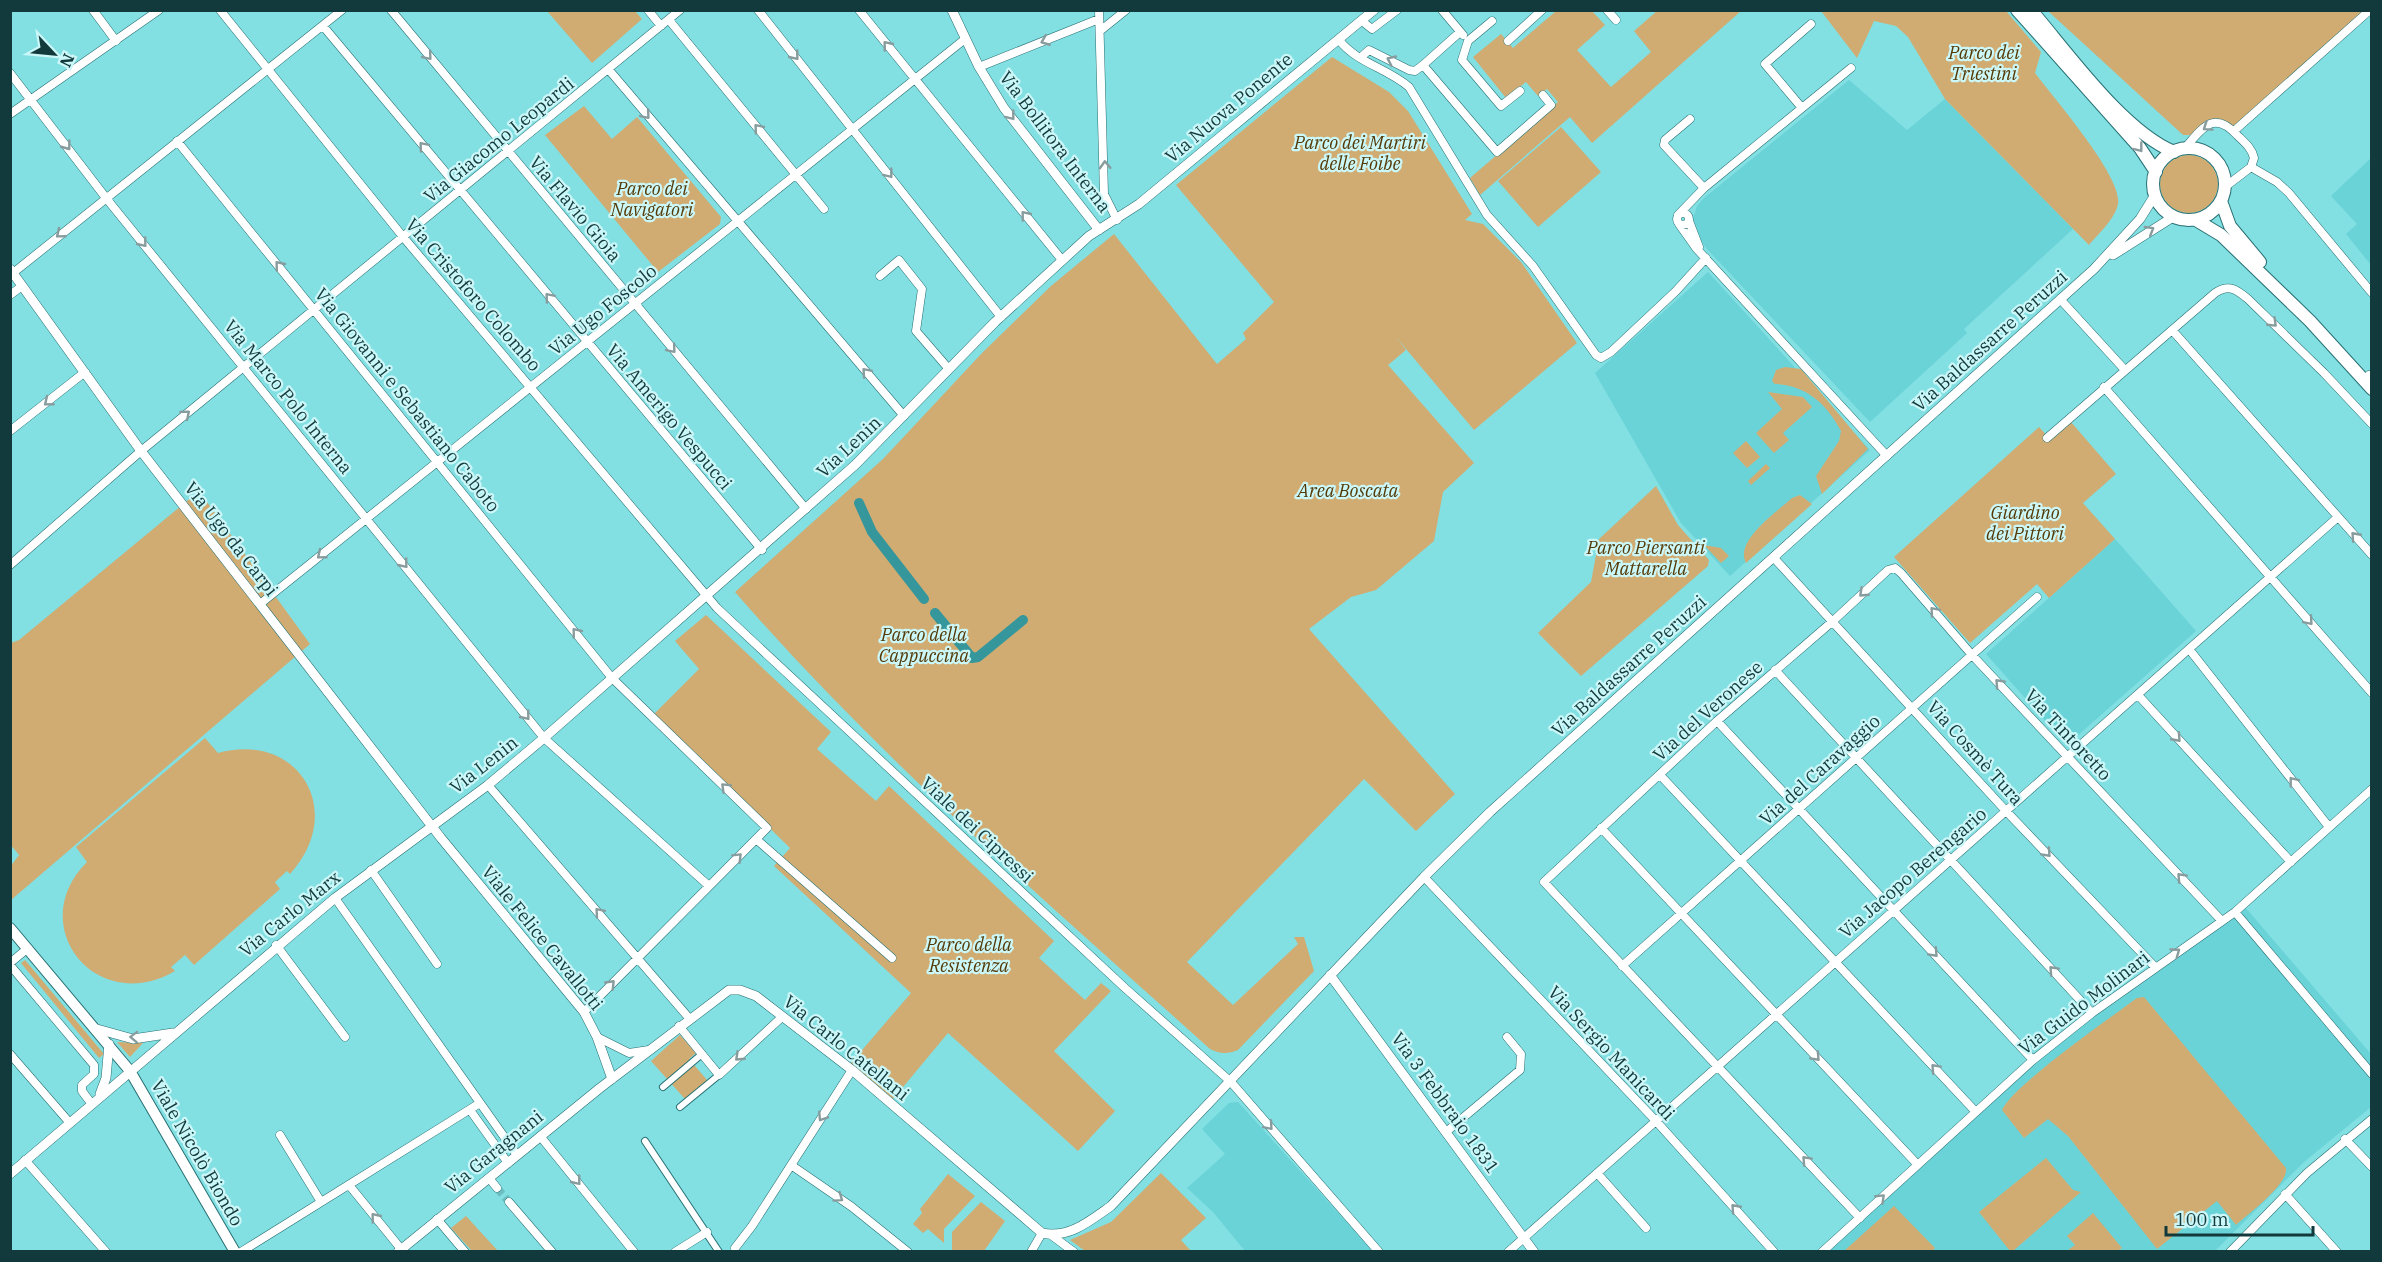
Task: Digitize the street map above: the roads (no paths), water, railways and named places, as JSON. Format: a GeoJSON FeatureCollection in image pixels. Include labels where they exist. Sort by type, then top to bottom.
{"type":"FeatureCollection","features":[{"type":"Feature","properties":{"kind":"main road"},"geometry":{"type":"LineString","coordinates":[[2017,10],[2140,148],[2156,172]]}},
{"type":"Feature","properties":{"kind":"main road"},"geometry":{"type":"LineString","coordinates":[[2031,10],[2122,115],[2150,139],[2179,150],[2204,151],[2213,157],[2220,166],[2225,187],[2221,201],[2208,215],[2196,220]]}},
{"type":"Feature","properties":{"kind":"main road"},"geometry":{"type":"LineString","coordinates":[[2179,150],[2165,158],[2156,172],[2155,195],[2164,210],[2173,217],[2196,220],[2221,235],[2310,321],[2372,389]]}},
{"type":"Feature","properties":{"kind":"main road"},"geometry":{"type":"LineString","coordinates":[[2221,201],[2230,226],[2242,242],[2371,376]]}},
{"type":"Feature","properties":{"kind":"main road"},"geometry":{"type":"LineString","coordinates":[[10,928],[130,1071]]}},
{"type":"Feature","properties":{"kind":"main road","name":"Viale Nicolò Biondo"},"geometry":{"type":"LineString","coordinates":[[130,1071],[235,1251]]}},
{"type":"Feature","properties":{"kind":"street"},"geometry":{"type":"LineString","coordinates":[[93,10],[116,41]]}},
{"type":"Feature","properties":{"kind":"street"},"geometry":{"type":"LineString","coordinates":[[10,114],[159,10]]}},
{"type":"Feature","properties":{"kind":"street","name":"Via Cristoforo Colombo"},"geometry":{"type":"LineString","coordinates":[[220,10],[266,70],[404,238],[706,596]]}},
{"type":"Feature","properties":{"kind":"street"},"geometry":{"type":"LineString","coordinates":[[12,271],[342,10]]}},
{"type":"Feature","properties":{"kind":"street","name":"Via Flavio Gioia"},"geometry":{"type":"LineString","coordinates":[[390,10],[806,509]]}},
{"type":"Feature","properties":{"kind":"street"},"geometry":{"type":"LineString","coordinates":[[648,10],[661,26]]}},
{"type":"Feature","properties":{"kind":"street","name":"Via Giacomo Leopardi"},"geometry":{"type":"LineString","coordinates":[[10,565],[141,451],[680,10]]}},
{"type":"Feature","properties":{"kind":"street"},"geometry":{"type":"LineString","coordinates":[[758,10],[1000,317]]}},
{"type":"Feature","properties":{"kind":"street"},"geometry":{"type":"LineString","coordinates":[[859,10],[1062,260]]}},
{"type":"Feature","properties":{"kind":"street","name":"Via Bollitora Interna"},"geometry":{"type":"LineString","coordinates":[[952,10],[964,39],[1004,108],[1099,230]]}},
{"type":"Feature","properties":{"kind":"street"},"geometry":{"type":"LineString","coordinates":[[1100,31],[1126,10]]}},
{"type":"Feature","properties":{"kind":"street","name":"Via Nuova Ponente"},"geometry":{"type":"LineString","coordinates":[[1117,220],[1374,10]]}},
{"type":"Feature","properties":{"kind":"street"},"geometry":{"type":"LineString","coordinates":[[1362,21],[1372,29],[1397,10]]}},
{"type":"Feature","properties":{"kind":"street"},"geometry":{"type":"LineString","coordinates":[[1443,10],[1468,41]]}},
{"type":"Feature","properties":{"kind":"street"},"geometry":{"type":"LineString","coordinates":[[1508,41],[1542,10]]}},
{"type":"Feature","properties":{"kind":"street"},"geometry":{"type":"LineString","coordinates":[[1607,10],[1616,20]]}},
{"type":"Feature","properties":{"kind":"street"},"geometry":{"type":"LineString","coordinates":[[2234,131],[2370,10]]}},
{"type":"Feature","properties":{"kind":"street"},"geometry":{"type":"LineString","coordinates":[[979,67],[1099,15],[1104,194],[1117,220]]}},
{"type":"Feature","properties":{"kind":"street"},"geometry":{"type":"LineString","coordinates":[[669,20],[824,209]]}},
{"type":"Feature","properties":{"kind":"street"},"geometry":{"type":"LineString","coordinates":[[1492,21],[1468,41],[1462,60],[1502,106],[1520,91]]}},
{"type":"Feature","properties":{"kind":"street"},"geometry":{"type":"LineString","coordinates":[[1802,108],[1765,64],[1810,24]]}},
{"type":"Feature","properties":{"kind":"street","name":"Via Amerigo Vespucci"},"geometry":{"type":"LineString","coordinates":[[322,26],[762,550]]}},
{"type":"Feature","properties":{"kind":"street"},"geometry":{"type":"LineString","coordinates":[[1360,58],[1369,50],[1415,71],[1460,32]]}},
{"type":"Feature","properties":{"kind":"street","name":"Via Ugo Foscolo"},"geometry":{"type":"LineString","coordinates":[[260,604],[964,39]]}},
{"type":"Feature","properties":{"kind":"street"},"geometry":{"type":"LineString","coordinates":[[1339,40],[1349,52],[1401,80],[1409,87],[1487,215],[1533,266],[1596,355],[1601,358],[1611,352],[1684,281],[1704,256]]}},
{"type":"Feature","properties":{"kind":"street"},"geometry":{"type":"LineString","coordinates":[[1423,65],[1497,152],[1551,105],[1543,95]]}},
{"type":"Feature","properties":{"kind":"street"},"geometry":{"type":"LineString","coordinates":[[1678,215],[1704,188],[1851,68]]}},
{"type":"Feature","properties":{"kind":"street"},"geometry":{"type":"LineString","coordinates":[[609,70],[735,221],[904,416]]}},
{"type":"Feature","properties":{"kind":"street","name":"Via Marco Polo Interna"},"geometry":{"type":"LineString","coordinates":[[10,73],[106,198],[544,738],[709,886]]}},
{"type":"Feature","properties":{"kind":"street"},"geometry":{"type":"LineString","coordinates":[[1690,119],[1665,140],[1664,145],[1704,188]]}},
{"type":"Feature","properties":{"kind":"street"},"geometry":{"type":"LineString","coordinates":[[2179,150],[2212,122],[2223,123],[2234,131],[2254,154],[2251,167],[2225,187]]}},
{"type":"Feature","properties":{"kind":"street","name":"Via Giovanni e Sebastiano Caboto"},"geometry":{"type":"LineString","coordinates":[[177,141],[612,678],[767,828],[756,839]]}},
{"type":"Feature","properties":{"kind":"street"},"geometry":{"type":"LineString","coordinates":[[2251,167],[2277,182],[2289,193],[2372,293]]}},
{"type":"Feature","properties":{"kind":"street"},"geometry":{"type":"LineString","coordinates":[[1679,224],[1685,225],[1704,188]]}},
{"type":"Feature","properties":{"kind":"street","name":"Via Baldassarre Peruzzi"},"geometry":{"type":"LineString","coordinates":[[2094,269],[2140,219],[2155,195]]}},
{"type":"Feature","properties":{"kind":"street"},"geometry":{"type":"LineString","coordinates":[[1678,215],[1683,213],[1689,218],[1704,256]]}},
{"type":"Feature","properties":{"kind":"street"},"geometry":{"type":"LineString","coordinates":[[1678,215],[1679,224],[1704,256],[1887,456]]}},
{"type":"Feature","properties":{"kind":"street","name":"Via Baldassarre Peruzzi"},"geometry":{"type":"LineString","coordinates":[[1231,1082],[1424,877],[1490,812],[2094,269],[2140,235],[2173,217]]}},
{"type":"Feature","properties":{"kind":"street","name":"Via Lenin"},"geometry":{"type":"LineString","coordinates":[[431,825],[488,785],[762,550],[904,416],[948,368],[1000,317],[1062,260],[1099,230],[1117,220]]}},
{"type":"Feature","properties":{"kind":"street"},"geometry":{"type":"LineString","coordinates":[[880,276],[899,260],[922,289],[916,331],[948,368]]}},
{"type":"Feature","properties":{"kind":"street","name":"Via Ugo da Carpi"},"geometry":{"type":"LineString","coordinates":[[12,271],[141,451],[431,825]]}},
{"type":"Feature","properties":{"kind":"street"},"geometry":{"type":"LineString","coordinates":[[10,295],[22,286]]}},
{"type":"Feature","properties":{"kind":"street"},"geometry":{"type":"LineString","coordinates":[[2047,438],[2215,293],[2228,287],[2236,289],[2304,352],[2372,424]]}},
{"type":"Feature","properties":{"kind":"street"},"geometry":{"type":"LineString","coordinates":[[2060,299],[2125,370]]}},
{"type":"Feature","properties":{"kind":"street"},"geometry":{"type":"LineString","coordinates":[[2172,330],[2372,555]]}},
{"type":"Feature","properties":{"kind":"street"},"geometry":{"type":"LineString","coordinates":[[10,431],[85,372]]}},
{"type":"Feature","properties":{"kind":"street"},"geometry":{"type":"LineString","coordinates":[[2104,387],[2372,693]]}},
{"type":"Feature","properties":{"kind":"street","name":"Via Jacopo Berengario"},"geometry":{"type":"LineString","coordinates":[[1508,1251],[2338,518]]}},
{"type":"Feature","properties":{"kind":"street","name":"Via Cosmè Tura"},"geometry":{"type":"LineString","coordinates":[[1774,558],[2006,811],[2155,967]]}},
{"type":"Feature","properties":{"kind":"street","name":"Via del Veronese"},"geometry":{"type":"LineString","coordinates":[[1622,966],[1544,882],[1717,721],[1833,621],[1888,570],[1895,568]]}},
{"type":"Feature","properties":{"kind":"street","name":"Via Tintoretto"},"geometry":{"type":"LineString","coordinates":[[1895,568],[1972,655],[2221,920]]}},
{"type":"Feature","properties":{"kind":"street","name":"Viale dei Cipressi"},"geometry":{"type":"LineString","coordinates":[[706,596],[1125,988],[1231,1082],[1379,1251]]}},
{"type":"Feature","properties":{"kind":"street","name":"Via del Caravaggio"},"geometry":{"type":"LineString","coordinates":[[1622,966],[2037,597]]}},
{"type":"Feature","properties":{"kind":"street"},"geometry":{"type":"LineString","coordinates":[[2189,649],[2329,827]]}},
{"type":"Feature","properties":{"kind":"street"},"geometry":{"type":"LineString","coordinates":[[1775,670],[2092,1013]]}},
{"type":"Feature","properties":{"kind":"street"},"geometry":{"type":"LineString","coordinates":[[2138,694],[2290,862]]}},
{"type":"Feature","properties":{"kind":"street"},"geometry":{"type":"LineString","coordinates":[[1717,721],[2033,1060]]}},
{"type":"Feature","properties":{"kind":"street"},"geometry":{"type":"LineString","coordinates":[[1660,775],[1837,961],[1975,1111]]}},
{"type":"Feature","properties":{"kind":"street"},"geometry":{"type":"LineString","coordinates":[[488,785],[638,956],[689,1018]]}},
{"type":"Feature","properties":{"kind":"street","name":"Via Guido Molinari"},"geometry":{"type":"LineString","coordinates":[[1822,1251],[2033,1060],[2092,1013],[2235,912],[2372,789]]}},
{"type":"Feature","properties":{"kind":"street","name":"Via Carlo Marx"},"geometry":{"type":"LineString","coordinates":[[10,1174],[276,945],[431,825]]}},
{"type":"Feature","properties":{"kind":"street","name":"Viale Felice Cavallotti"},"geometry":{"type":"LineString","coordinates":[[431,825],[584,1012],[597,1037],[612,1079]]}},
{"type":"Feature","properties":{"kind":"street"},"geometry":{"type":"LineString","coordinates":[[1602,828],[1917,1164]]}},
{"type":"Feature","properties":{"kind":"street"},"geometry":{"type":"LineString","coordinates":[[584,1012],[756,839],[892,958]]}},
{"type":"Feature","properties":{"kind":"street"},"geometry":{"type":"LineString","coordinates":[[370,870],[437,964]]}},
{"type":"Feature","properties":{"kind":"street","name":"Via Sergio Manicardi"},"geometry":{"type":"LineString","coordinates":[[1424,877],[1656,1121],[1774,1251]]}},
{"type":"Feature","properties":{"kind":"street"},"geometry":{"type":"LineString","coordinates":[[335,898],[518,1155]]}},
{"type":"Feature","properties":{"kind":"street"},"geometry":{"type":"LineString","coordinates":[[2235,912],[2372,1074]]}},
{"type":"Feature","properties":{"kind":"street"},"geometry":{"type":"LineString","coordinates":[[276,945],[345,1037]]}},
{"type":"Feature","properties":{"kind":"street"},"geometry":{"type":"LineString","coordinates":[[28,948],[10,964],[94,1065],[94,1074],[82,1085],[82,1091],[95,1100],[106,1078],[109,1044]]}},
{"type":"Feature","properties":{"kind":"street"},"geometry":{"type":"LineString","coordinates":[[1622,966],[1860,1218]]}},
{"type":"Feature","properties":{"kind":"street","name":"Via 3 Febbraio 1831"},"geometry":{"type":"LineString","coordinates":[[1330,975],[1534,1251]]}},
{"type":"Feature","properties":{"kind":"street","name":"Via Carlo Catellani"},"geometry":{"type":"LineString","coordinates":[[612,1079],[689,1018],[729,990],[740,990],[756,996],[852,1070],[1047,1234],[1074,1251]]}},
{"type":"Feature","properties":{"kind":"street"},"geometry":{"type":"LineString","coordinates":[[680,1107],[719,1075],[782,1017]]}},
{"type":"Feature","properties":{"kind":"street"},"geometry":{"type":"LineString","coordinates":[[679,1026],[719,1075]]}},
{"type":"Feature","properties":{"kind":"street"},"geometry":{"type":"LineString","coordinates":[[97,1029],[133,1039],[173,1033]]}},
{"type":"Feature","properties":{"kind":"street"},"geometry":{"type":"LineString","coordinates":[[597,1037],[629,1053],[649,1050]]}},
{"type":"Feature","properties":{"kind":"street"},"geometry":{"type":"LineString","coordinates":[[1446,1132],[1520,1070],[1521,1054],[1507,1037]]}},
{"type":"Feature","properties":{"kind":"street"},"geometry":{"type":"LineString","coordinates":[[10,1054],[69,1122]]}},
{"type":"Feature","properties":{"kind":"street"},"geometry":{"type":"LineString","coordinates":[[663,1087],[702,1054]]}},
{"type":"Feature","properties":{"kind":"street"},"geometry":{"type":"LineString","coordinates":[[733,1250],[852,1070]]}},
{"type":"Feature","properties":{"kind":"street","name":"Via Garagnani"},"geometry":{"type":"LineString","coordinates":[[400,1250],[612,1079]]}},
{"type":"Feature","properties":{"kind":"street"},"geometry":{"type":"LineString","coordinates":[[1031,1251],[1047,1234],[1078,1228],[1111,1206],[1231,1082]]}},
{"type":"Feature","properties":{"kind":"street"},"geometry":{"type":"LineString","coordinates":[[241,1251],[480,1103]]}},
{"type":"Feature","properties":{"kind":"street"},"geometry":{"type":"LineString","coordinates":[[470,1110],[508,1163]]}},
{"type":"Feature","properties":{"kind":"street"},"geometry":{"type":"LineString","coordinates":[[2229,1251],[2285,1194],[2345,1139],[2372,1119]]}},
{"type":"Feature","properties":{"kind":"street"},"geometry":{"type":"LineString","coordinates":[[280,1135],[321,1202]]}},
{"type":"Feature","properties":{"kind":"street"},"geometry":{"type":"LineString","coordinates":[[540,1136],[634,1251]]}},
{"type":"Feature","properties":{"kind":"street"},"geometry":{"type":"LineString","coordinates":[[2345,1139],[2372,1167]]}},
{"type":"Feature","properties":{"kind":"street"},"geometry":{"type":"LineString","coordinates":[[645,1141],[719,1251]]}},
{"type":"Feature","properties":{"kind":"street"},"geometry":{"type":"LineString","coordinates":[[25,1160],[106,1251]]}},
{"type":"Feature","properties":{"kind":"street"},"geometry":{"type":"LineString","coordinates":[[791,1165],[852,1207],[908,1251]]}},
{"type":"Feature","properties":{"kind":"street"},"geometry":{"type":"LineString","coordinates":[[1597,1173],[1646,1228]]}},
{"type":"Feature","properties":{"kind":"street"},"geometry":{"type":"LineString","coordinates":[[489,1178],[497,1188]]}},
{"type":"Feature","properties":{"kind":"street"},"geometry":{"type":"LineString","coordinates":[[349,1185],[400,1250]]}},
{"type":"Feature","properties":{"kind":"street"},"geometry":{"type":"LineString","coordinates":[[2285,1194],[2337,1251]]}},
{"type":"Feature","properties":{"kind":"street"},"geometry":{"type":"LineString","coordinates":[[508,1202],[552,1251]]}},
{"type":"Feature","properties":{"kind":"street"},"geometry":{"type":"LineString","coordinates":[[437,1219],[465,1251]]}},
{"type":"Feature","properties":{"kind":"street"},"geometry":{"type":"LineString","coordinates":[[675,1251],[707,1232]]}},
{"type":"Feature","properties":{"kind":"waterway"},"geometry":{"type":"LineString","coordinates":[[859,503],[872,532],[924,599]]}},
{"type":"Feature","properties":{"kind":"waterway"},"geometry":{"type":"LineString","coordinates":[[935,613],[972,658],[978,657],[1023,620]]}},
{"type":"Feature","properties":{"kind":"tunnel"},"geometry":{"type":"LineString","coordinates":[[497,1188],[509,1202]]}},
{"type":"Feature","properties":{"kind":"park label","name":"Parco dei Triestini"},"geometry":{"type":"Point","coordinates":[1984,63]}},
{"type":"Feature","properties":{"kind":"park label","name":"Parco dei Martiri delle Foibe"},"geometry":{"type":"Point","coordinates":[1360,153]}},
{"type":"Feature","properties":{"kind":"park label","name":"Parco dei Navigatori"},"geometry":{"type":"Point","coordinates":[652,199]}},
{"type":"Feature","properties":{"kind":"park label","name":"Area Boscata"},"geometry":{"type":"Point","coordinates":[1348,491]}},
{"type":"Feature","properties":{"kind":"park label","name":"Giardino dei Pittori"},"geometry":{"type":"Point","coordinates":[2025,523]}},
{"type":"Feature","properties":{"kind":"park label","name":"Parco Piersanti Mattarella"},"geometry":{"type":"Point","coordinates":[1646,558]}},
{"type":"Feature","properties":{"kind":"park label","name":"Parco della Cappuccina"},"geometry":{"type":"Point","coordinates":[924,645]}},
{"type":"Feature","properties":{"kind":"park label","name":"Parco della Resistenza"},"geometry":{"type":"Point","coordinates":[969,955]}}]}
